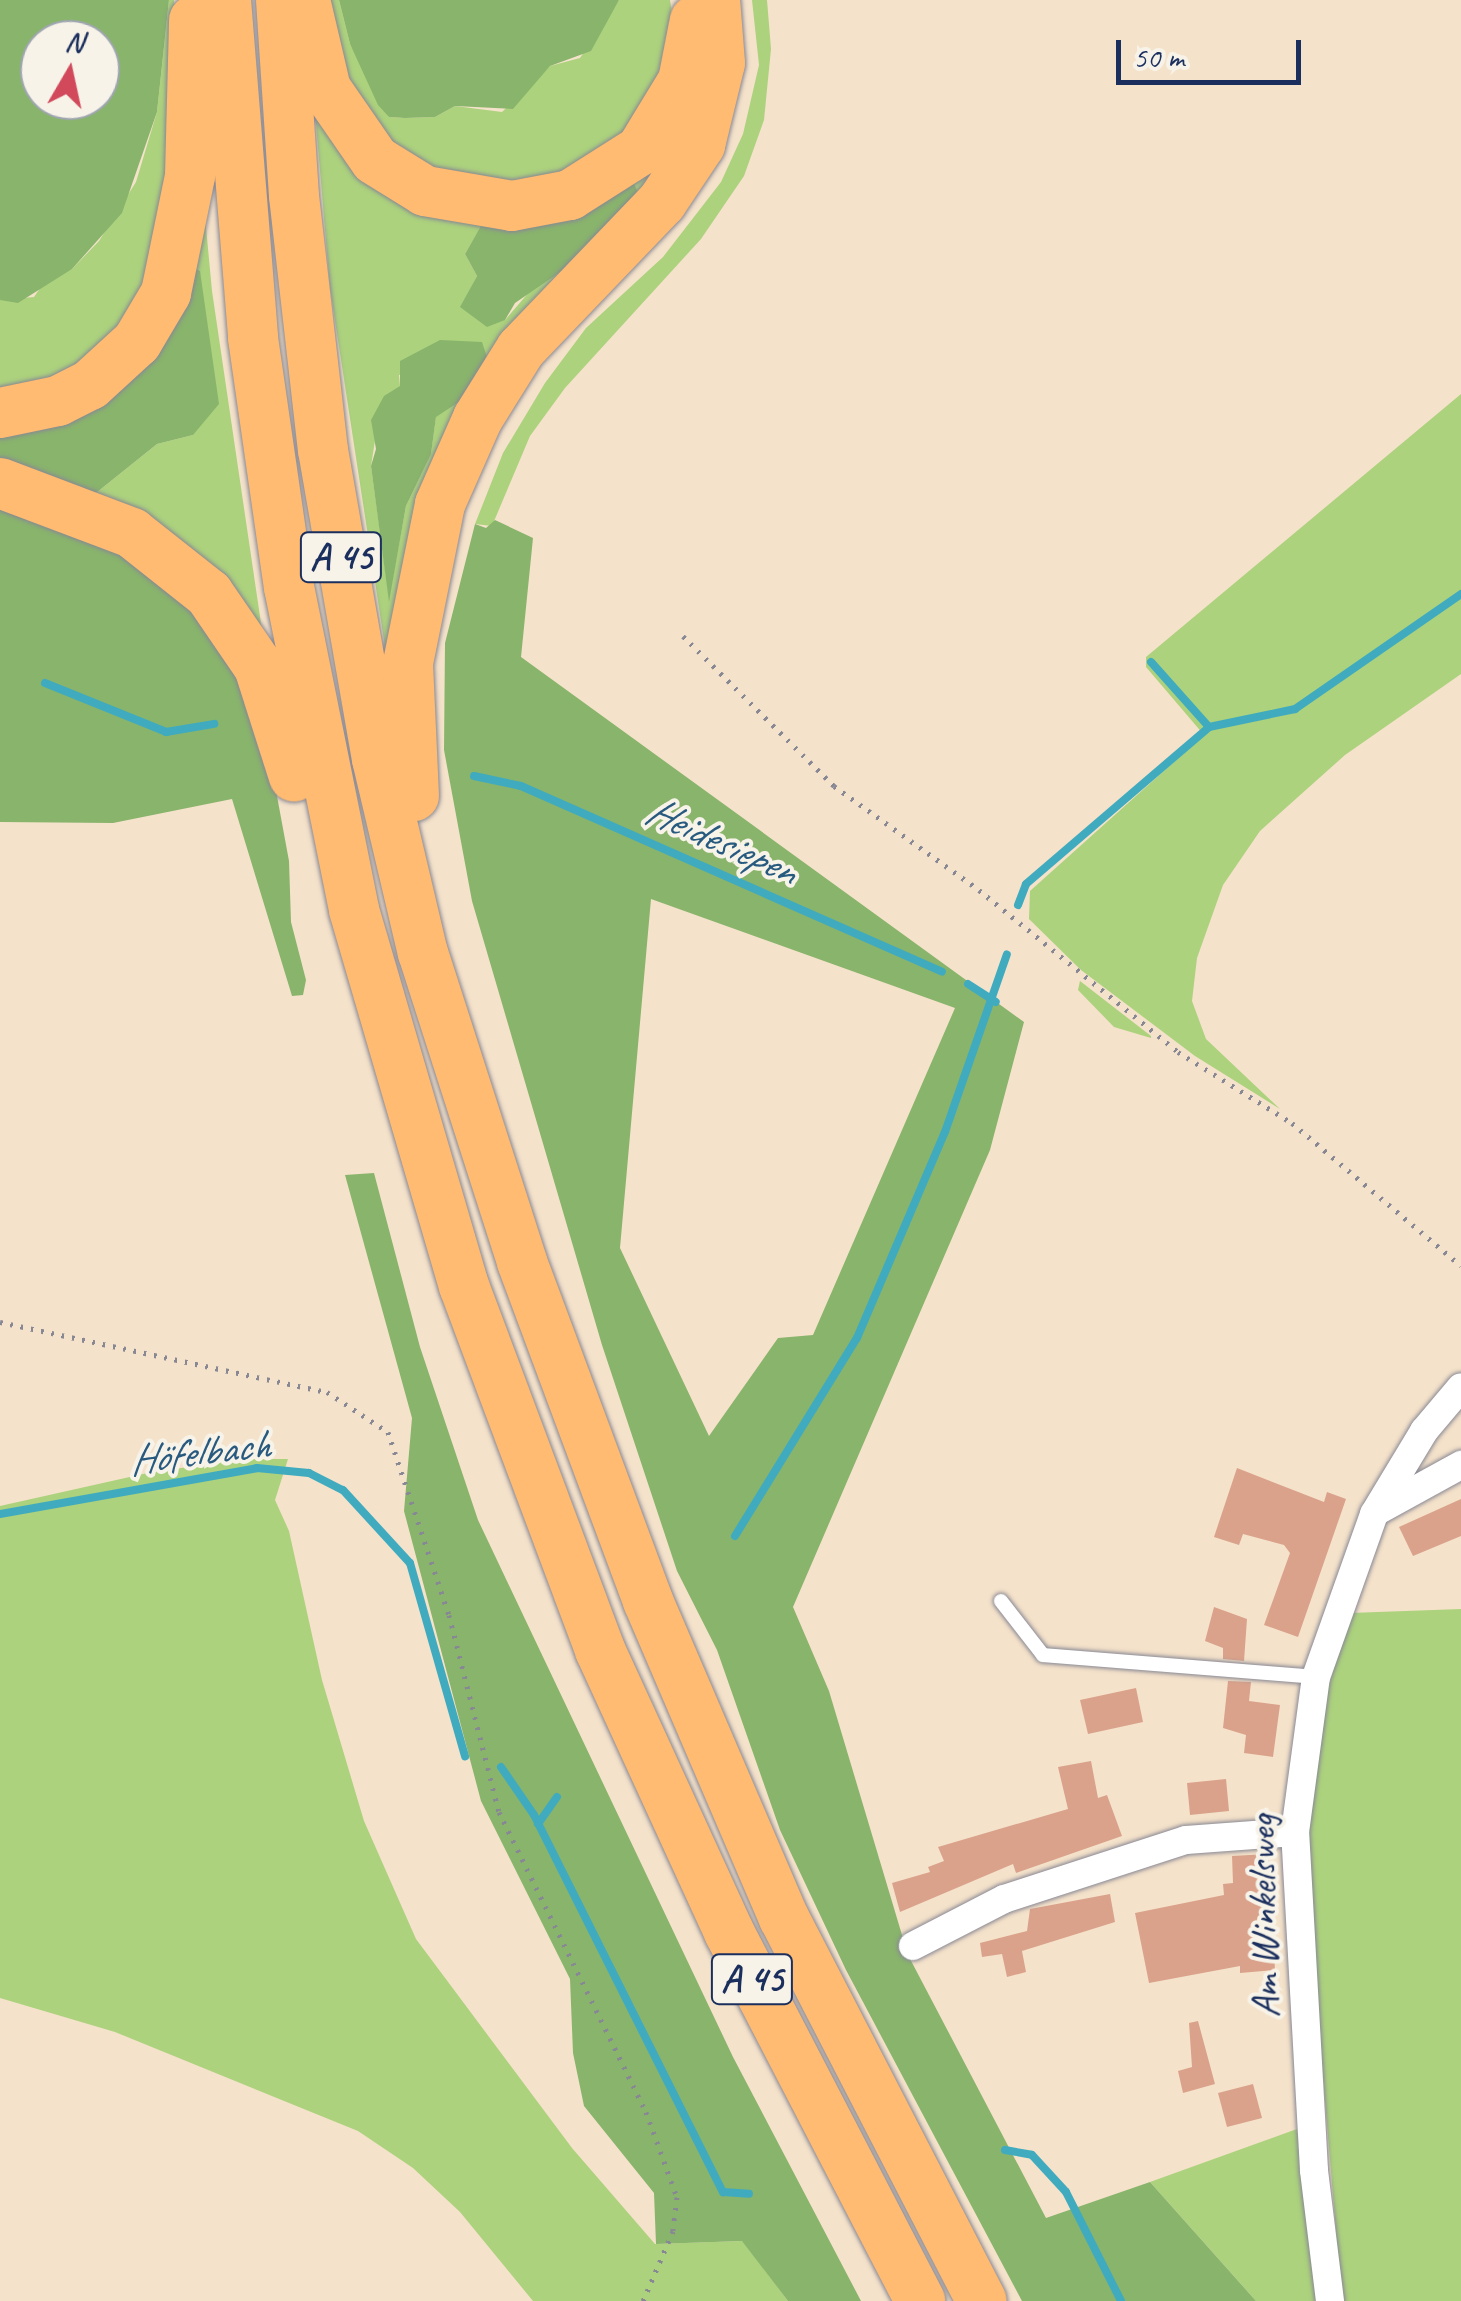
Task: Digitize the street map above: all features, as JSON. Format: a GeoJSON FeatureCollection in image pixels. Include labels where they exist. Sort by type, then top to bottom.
{"type":"FeatureCollection","features":[{"type":"Feature","properties":{"kind":"highway"},"geometry":{"type":"LineString","coordinates":[[0,413],[58,400],[90,384],[138,342],[166,293],[190,176],[194,0]]}},
{"type":"Feature","properties":{"kind":"highway","name":"A 45"},"geometry":{"type":"LineString","coordinates":[[226,0],[259,376],[289,588],[354,910],[464,1286],[600,1650],[737,1949],[920,2301]]}},
{"type":"Feature","properties":{"kind":"highway","name":"A 45"},"geometry":{"type":"LineString","coordinates":[[281,0],[306,312],[344,578],[382,778],[423,953],[469,1103],[579,1427],[696,1717],[848,2051],[982,2301]]}},
{"type":"Feature","properties":{"kind":"highway"},"geometry":{"type":"LineString","coordinates":[[305,0],[326,88],[375,160],[425,191],[512,206],[570,195],[641,150],[684,81],[695,0]]}},
{"type":"Feature","properties":{"kind":"highway"},"geometry":{"type":"LineString","coordinates":[[469,1103],[476,1056],[426,860],[408,742],[408,663],[427,543],[454,466],[498,382],[548,318],[662,202],[700,145],[720,63],[714,0]]}},
{"type":"Feature","properties":{"kind":"highway"},"geometry":{"type":"LineString","coordinates":[[0,483],[132,533],[188,572],[229,616],[272,696],[301,807],[354,910]]}},
{"type":"Feature","properties":{"kind":"street","name":"Am Winkelsweg"},"geometry":{"type":"LineString","coordinates":[[1330,2301],[1314,2170],[1295,1832],[1316,1677],[1374,1514],[1424,1431],[1461,1387]]}},
{"type":"Feature","properties":{"kind":"street"},"geometry":{"type":"LineString","coordinates":[[1374,1514],[1461,1464]]}},
{"type":"Feature","properties":{"kind":"street"},"geometry":{"type":"LineString","coordinates":[[913,1946],[1004,1898],[1186,1840],[1295,1832]]}},
{"type":"Feature","properties":{"kind":"lane"},"geometry":{"type":"LineString","coordinates":[[1001,1601],[1044,1654],[1316,1677]]}},
{"type":"Feature","properties":{"kind":"path"},"geometry":{"type":"LineString","coordinates":[[683,636],[834,786],[979,890],[1178,1052],[1292,1123],[1461,1266]]}},
{"type":"Feature","properties":{"kind":"path"},"geometry":{"type":"LineString","coordinates":[[0,1322],[327,1392],[388,1432],[450,1614],[499,1812],[646,2112],[677,2197],[673,2232],[643,2301]]}},
{"type":"Feature","properties":{"kind":"green space"},"geometry":{"type":"Polygon","coordinates":[[[0,0],[169,0],[157,112],[122,213],[72,269],[18,303],[0,300],[0,0]]]}},
{"type":"Feature","properties":{"kind":"green space"},"geometry":{"type":"Polygon","coordinates":[[[169,0],[174,0],[176,36],[173,169],[135,310],[61,379],[0,394],[0,300],[34,297],[45,281],[72,269],[99,241],[136,182],[157,112],[169,0]]]}},
{"type":"Feature","properties":{"kind":"green space"},"geometry":{"type":"Polygon","coordinates":[[[326,0],[339,0],[350,44],[389,117],[405,118],[435,117],[455,106],[502,112],[550,66],[580,58],[619,0],[670,0],[677,161],[522,332],[393,699],[330,288],[313,88],[326,0]],[[481,227],[465,254],[477,276],[461,307],[505,320],[530,291],[481,227]],[[485,369],[399,375],[400,386],[376,434],[371,466],[389,598],[406,506],[431,453],[436,416],[468,396],[485,369]]]}},
{"type":"Feature","properties":{"kind":"green space"},"geometry":{"type":"Polygon","coordinates":[[[339,0],[619,0],[591,51],[550,66],[513,109],[455,106],[435,117],[405,118],[389,117],[378,105],[350,44],[339,0]]]}},
{"type":"Feature","properties":{"kind":"green space"},"geometry":{"type":"Polygon","coordinates":[[[752,0],[767,0],[771,49],[764,120],[744,176],[701,239],[565,388],[530,436],[492,526],[475,524],[503,453],[545,383],[586,328],[663,257],[721,182],[743,134],[759,65],[752,0]]]}},
{"type":"Feature","properties":{"kind":"green space"},"geometry":{"type":"Polygon","coordinates":[[[201,174],[212,291],[266,657],[86,501],[157,444],[193,435],[185,264],[201,174]]]}},
{"type":"Feature","properties":{"kind":"green space"},"geometry":{"type":"Polygon","coordinates":[[[633,182],[638,192],[563,270],[515,303],[505,320],[487,327],[460,307],[477,276],[465,254],[481,226],[484,205],[633,182]]]}},
{"type":"Feature","properties":{"kind":"green space"},"geometry":{"type":"Polygon","coordinates":[[[185,264],[200,271],[219,404],[193,435],[157,444],[86,501],[0,473],[0,422],[26,420],[185,264]]]}},
{"type":"Feature","properties":{"kind":"green space"},"geometry":{"type":"Polygon","coordinates":[[[440,340],[482,342],[489,363],[468,396],[436,417],[431,454],[406,506],[389,602],[371,466],[376,449],[371,420],[384,396],[400,386],[400,361],[440,340]]]}},
{"type":"Feature","properties":{"kind":"green space"},"geometry":{"type":"Polygon","coordinates":[[[1461,394],[1461,674],[1345,755],[1260,831],[1223,885],[1197,958],[1192,1001],[1206,1039],[1280,1109],[1195,1056],[1081,970],[1029,919],[1030,891],[1204,735],[1146,667],[1146,657],[1461,394]]]}},
{"type":"Feature","properties":{"kind":"green space"},"geometry":{"type":"Polygon","coordinates":[[[0,501],[130,551],[220,634],[272,769],[289,861],[291,922],[306,980],[303,995],[292,996],[232,799],[113,823],[0,822],[0,501]]]}},
{"type":"Feature","properties":{"kind":"green space"},"geometry":{"type":"Polygon","coordinates":[[[495,520],[533,538],[521,657],[1024,1022],[990,1150],[793,1607],[829,1691],[908,1955],[1046,2218],[1150,2182],[1256,2301],[1022,2301],[846,1970],[780,1830],[717,1650],[677,1571],[602,1345],[472,901],[444,750],[445,643],[475,524],[486,528],[495,520]],[[651,899],[620,1248],[709,1436],[778,1338],[813,1335],[955,1008],[651,899]]]}},
{"type":"Feature","properties":{"kind":"green space"},"geometry":{"type":"Polygon","coordinates":[[[1080,981],[1151,1038],[1114,1027],[1078,990],[1080,981]]]}},
{"type":"Feature","properties":{"kind":"green space"},"geometry":{"type":"Polygon","coordinates":[[[374,1173],[420,1347],[478,1520],[733,2057],[861,2301],[788,2301],[742,2241],[656,2244],[654,2193],[584,2106],[573,2053],[570,1979],[481,1801],[404,1511],[412,1418],[345,1175],[374,1173]]]}},
{"type":"Feature","properties":{"kind":"green space"},"geometry":{"type":"Polygon","coordinates":[[[248,1459],[288,1459],[275,1500],[289,1531],[322,1680],[364,1821],[416,1939],[572,2148],[655,2244],[743,2241],[788,2301],[533,2301],[460,2212],[413,2168],[358,2131],[115,2032],[0,1998],[0,1506],[152,1472],[248,1459]]]}},
{"type":"Feature","properties":{"kind":"green space"},"geometry":{"type":"Polygon","coordinates":[[[1461,1609],[1461,2301],[1342,2301],[1304,1853],[1325,1699],[1350,1613],[1461,1609]]]}},
{"type":"Feature","properties":{"kind":"green space"},"geometry":{"type":"Polygon","coordinates":[[[1297,2129],[1320,2301],[1256,2301],[1150,2182],[1297,2129]]]}},
{"type":"Feature","properties":{"kind":"building"},"geometry":{"type":"Polygon","coordinates":[[[1237,1468],[1324,1502],[1327,1492],[1346,1499],[1298,1637],[1264,1625],[1290,1553],[1284,1545],[1243,1534],[1239,1545],[1214,1537],[1237,1468]]]}},
{"type":"Feature","properties":{"kind":"building"},"geometry":{"type":"Polygon","coordinates":[[[1461,1499],[1461,1536],[1413,1556],[1399,1527],[1461,1499]]]}},
{"type":"Feature","properties":{"kind":"building"},"geometry":{"type":"Polygon","coordinates":[[[1214,1607],[1247,1619],[1244,1661],[1223,1659],[1223,1648],[1205,1641],[1214,1607]]]}},
{"type":"Feature","properties":{"kind":"building"},"geometry":{"type":"Polygon","coordinates":[[[1228,1681],[1251,1682],[1249,1701],[1280,1705],[1273,1757],[1244,1753],[1246,1735],[1223,1728],[1228,1681]]]}},
{"type":"Feature","properties":{"kind":"building"},"geometry":{"type":"Polygon","coordinates":[[[1136,1688],[1143,1722],[1088,1734],[1080,1700],[1136,1688]]]}},
{"type":"Feature","properties":{"kind":"building"},"geometry":{"type":"Polygon","coordinates":[[[1091,1761],[1098,1798],[1107,1795],[1122,1836],[1016,1873],[1013,1864],[900,1912],[892,1883],[930,1872],[928,1867],[944,1861],[938,1847],[1068,1809],[1058,1767],[1091,1761]]]}},
{"type":"Feature","properties":{"kind":"building"},"geometry":{"type":"Polygon","coordinates":[[[1226,1779],[1229,1811],[1190,1815],[1187,1783],[1226,1779]]]}},
{"type":"Feature","properties":{"kind":"building"},"geometry":{"type":"Polygon","coordinates":[[[1268,1854],[1275,1970],[1240,1973],[1240,1966],[1149,1983],[1135,1913],[1224,1895],[1223,1884],[1233,1883],[1232,1856],[1268,1854]]]}},
{"type":"Feature","properties":{"kind":"building"},"geometry":{"type":"Polygon","coordinates":[[[1110,1894],[1115,1922],[1022,1951],[1026,1972],[1007,1977],[1002,1954],[982,1957],[980,1943],[1027,1931],[1030,1909],[1110,1894]]]}},
{"type":"Feature","properties":{"kind":"building"},"geometry":{"type":"Polygon","coordinates":[[[1198,2021],[1215,2084],[1183,2093],[1178,2071],[1192,2067],[1189,2023],[1198,2021]]]}},
{"type":"Feature","properties":{"kind":"building"},"geometry":{"type":"Polygon","coordinates":[[[1253,2084],[1262,2118],[1227,2127],[1218,2093],[1253,2084]]]}},
{"type":"Feature","properties":{"kind":"waterway"},"geometry":{"type":"LineString","coordinates":[[1018,905],[1026,884],[1209,727],[1295,709],[1461,594]]}},
{"type":"Feature","properties":{"kind":"waterway"},"geometry":{"type":"LineString","coordinates":[[1151,662],[1209,727]]}},
{"type":"Feature","properties":{"kind":"waterway","name":"Heidesiepen"},"geometry":{"type":"LineString","coordinates":[[45,683],[166,732],[214,724]]}},
{"type":"Feature","properties":{"kind":"waterway","name":"Heidesiepen"},"geometry":{"type":"LineString","coordinates":[[474,776],[521,786],[942,972]]}},
{"type":"Feature","properties":{"kind":"waterway"},"geometry":{"type":"LineString","coordinates":[[735,1536],[857,1338],[945,1132],[1007,954]]}},
{"type":"Feature","properties":{"kind":"waterway","name":"Heidesiepen"},"geometry":{"type":"LineString","coordinates":[[968,984],[996,1002]]}},
{"type":"Feature","properties":{"kind":"waterway","name":"Höfelbach"},"geometry":{"type":"LineString","coordinates":[[0,1514],[257,1468],[309,1473],[343,1490],[410,1563],[465,1756]]}},
{"type":"Feature","properties":{"kind":"waterway","name":"Höfelbach"},"geometry":{"type":"LineString","coordinates":[[501,1767],[534,1815],[723,2192],[749,2194]]}},
{"type":"Feature","properties":{"kind":"waterway"},"geometry":{"type":"LineString","coordinates":[[538,1824],[557,1797]]}},
{"type":"Feature","properties":{"kind":"waterway","name":"Höfelbach"},"geometry":{"type":"LineString","coordinates":[[1005,2150],[1032,2155],[1066,2192],[1121,2301]]}}]}
